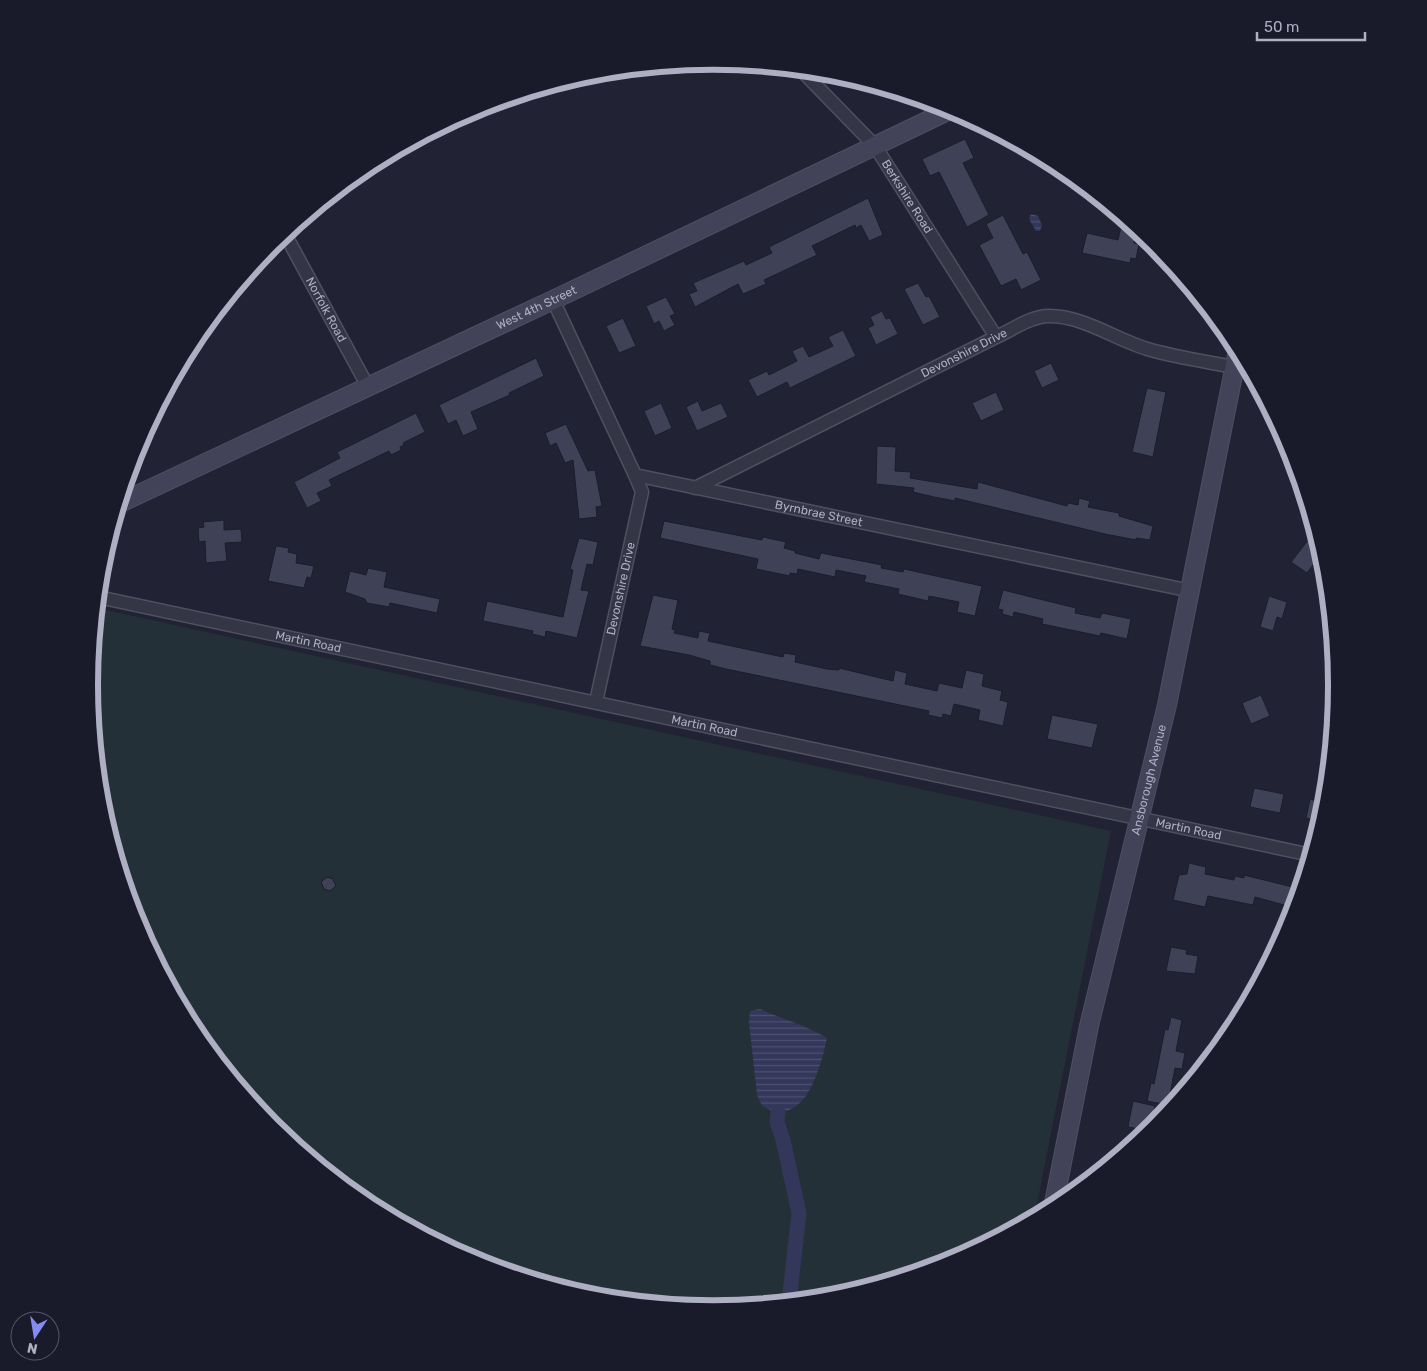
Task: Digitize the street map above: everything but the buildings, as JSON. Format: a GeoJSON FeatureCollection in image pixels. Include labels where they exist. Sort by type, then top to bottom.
{"type":"FeatureCollection","features":[{"type":"Feature","properties":{"kind":"main road","name":"West 4th Street"},"geometry":{"type":"LineString","coordinates":[[128,498],[367,385],[553,300],[875,146],[930,110]]}},
{"type":"Feature","properties":{"kind":"main road","name":"Ansborough Avenue"},"geometry":{"type":"LineString","coordinates":[[1055,1197],[1089,1026],[1167,705],[1242,370]]}},
{"type":"Feature","properties":{"kind":"street","name":"Berkshire Road"},"geometry":{"type":"LineString","coordinates":[[808,78],[875,146],[996,337]]}},
{"type":"Feature","properties":{"kind":"street","name":"Norfolk Road"},"geometry":{"type":"LineString","coordinates":[[288,241],[367,385]]}},
{"type":"Feature","properties":{"kind":"street"},"geometry":{"type":"LineString","coordinates":[[553,300],[635,475]]}},
{"type":"Feature","properties":{"kind":"street","name":"Devonshire Drive"},"geometry":{"type":"LineString","coordinates":[[695,488],[996,337],[1032,320],[1047,316],[1066,317],[1150,350],[1240,368]]}},
{"type":"Feature","properties":{"kind":"street","name":"Devonshire Drive"},"geometry":{"type":"LineString","coordinates":[[596,702],[642,492],[635,475]]}},
{"type":"Feature","properties":{"kind":"street","name":"Byrnbrae Street"},"geometry":{"type":"LineString","coordinates":[[635,475],[1191,591]]}},
{"type":"Feature","properties":{"kind":"street","name":"Martin Road"},"geometry":{"type":"LineString","coordinates":[[104,598],[1306,853]]}},
{"type":"Feature","properties":{"kind":"shaded area"},"geometry":{"type":"Polygon","coordinates":[[[103,609],[1111,831],[1036,1209],[986,1238],[949,1254],[873,1280],[834,1289],[754,1300],[714,1301],[673,1300],[593,1289],[554,1280],[478,1254],[441,1238],[406,1219],[339,1174],[308,1148],[278,1121],[225,1060],[180,993],[161,958],[145,921],[119,845],[103,766],[99,726],[99,645],[103,609]]]}},
{"type":"Feature","properties":{"kind":"water"},"geometry":{"type":"Polygon","coordinates":[[[1031,214],[1038,216],[1042,225],[1040,231],[1036,231],[1029,219],[1031,214]]]}},
{"type":"Feature","properties":{"kind":"water"},"geometry":{"type":"Polygon","coordinates":[[[760,1009],[827,1038],[822,1060],[812,1085],[805,1097],[787,1111],[774,1111],[762,1106],[757,1095],[749,1022],[750,1011],[760,1009]]]}},
{"type":"Feature","properties":{"kind":"waterway"},"geometry":{"type":"LineString","coordinates":[[778,1112],[777,1122],[783,1140],[799,1213],[790,1296]]}}]}
